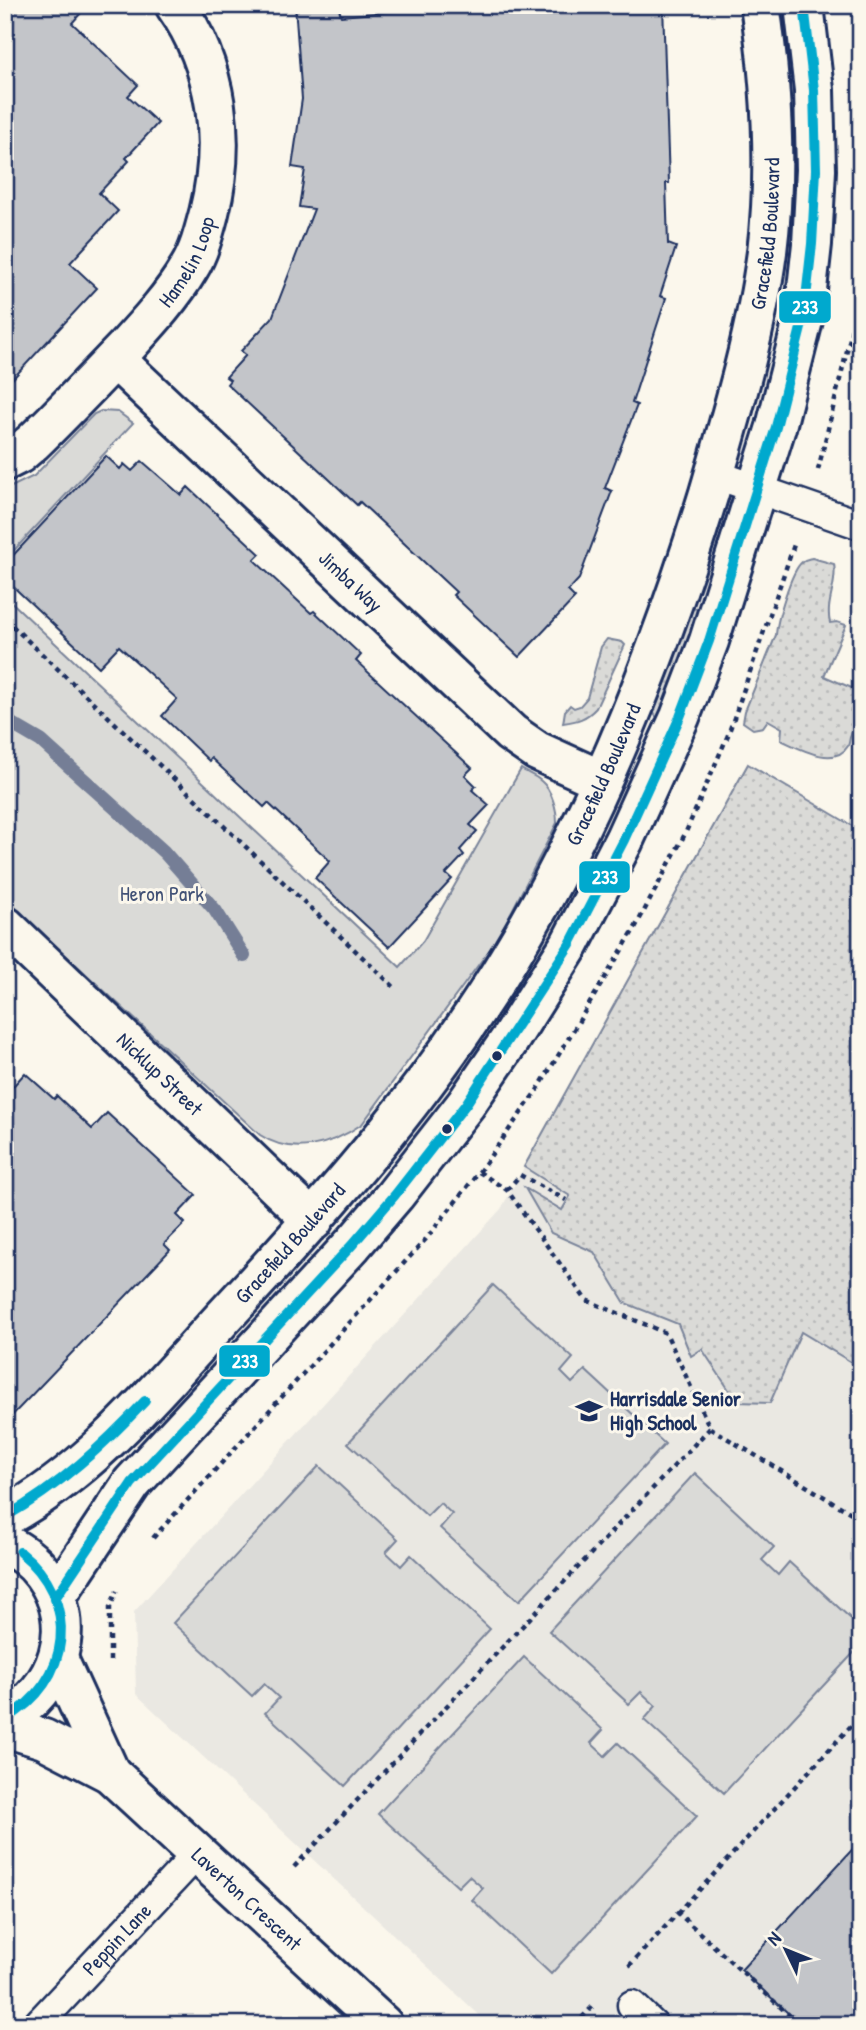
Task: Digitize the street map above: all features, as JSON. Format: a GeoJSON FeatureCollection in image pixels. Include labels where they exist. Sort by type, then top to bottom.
{"type":"FeatureCollection","features":[{"type":"Feature","properties":{"kind":"street","name":"Hamelin Loop"},"geometry":{"type":"LineString","coordinates":[[5,461],[33,442],[115,359],[155,314],[189,268],[198,248],[213,197],[219,143],[214,93],[206,65],[195,39],[175,5]]}},
{"type":"Feature","properties":{"kind":"street","name":"Gracefield Boulevard"},"geometry":{"type":"LineString","coordinates":[[5,1517],[50,1488],[104,1443],[313,1221],[394,1123],[482,1001],[562,866],[654,658],[692,549],[731,417],[755,320],[770,225],[772,125],[760,5]]}},
{"type":"Feature","properties":{"kind":"street"},"geometry":{"type":"LineString","coordinates":[[56,1597],[132,1483],[353,1244],[466,1104],[570,944],[661,760],[709,641],[776,428],[804,316],[816,170],[816,128],[804,5]]}},
{"type":"Feature","properties":{"kind":"street","name":"Jimba Way"},"geometry":{"type":"LineString","coordinates":[[115,359],[511,733],[537,751],[601,780]]}},
{"type":"Feature","properties":{"kind":"street","name":"Nicklup Street"},"geometry":{"type":"LineString","coordinates":[[5,926],[313,1221]]}},
{"type":"Feature","properties":{"kind":"street"},"geometry":{"type":"LineString","coordinates":[[5,1544],[27,1556],[44,1575],[56,1597],[62,1628],[58,1659],[44,1687],[22,1709],[5,1718]]}},
{"type":"Feature","properties":{"kind":"street","name":"Laverton Crescent"},"geometry":{"type":"LineString","coordinates":[[58,1659],[110,1773]]}},
{"type":"Feature","properties":{"kind":"street","name":"Laverton Crescent"},"geometry":{"type":"LineString","coordinates":[[5,1727],[44,1739],[110,1773],[383,2025]]}},
{"type":"Feature","properties":{"kind":"lane"},"geometry":{"type":"LineString","coordinates":[[714,474],[861,524]]}},
{"type":"Feature","properties":{"kind":"lane","name":"Peppin Lane"},"geometry":{"type":"LineString","coordinates":[[37,2025],[198,1853]]}},
{"type":"Feature","properties":{"kind":"lane"},"geometry":{"type":"LineString","coordinates":[[632,2005],[653,2025]]}},
{"type":"Feature","properties":{"kind":"path"},"geometry":{"type":"LineString","coordinates":[[856,5],[861,45]]}},
{"type":"Feature","properties":{"kind":"path"},"geometry":{"type":"LineString","coordinates":[[5,619],[394,987]]}},
{"type":"Feature","properties":{"kind":"path"},"geometry":{"type":"LineString","coordinates":[[479,1172],[507,1189],[586,1300],[666,1333],[710,1429],[861,1519]]}},
{"type":"Feature","properties":{"kind":"path"},"geometry":{"type":"LineString","coordinates":[[507,1189],[520,1175],[566,1200]]}},
{"type":"Feature","properties":{"kind":"path"},"geometry":{"type":"LineString","coordinates":[[294,1867],[710,1429]]}},
{"type":"Feature","properties":{"kind":"path"},"geometry":{"type":"LineString","coordinates":[[626,1969],[861,1715]]}},
{"type":"Feature","properties":{"kind":"path"},"geometry":{"type":"LineString","coordinates":[[678,1913],[800,2025]]}},
{"type":"Feature","properties":{"kind":"path"},"geometry":{"type":"LineString","coordinates":[[575,2025],[601,1997]]}},
{"type":"Feature","properties":{"kind":"shaded area","name":"Harrisdale Senior High School"},"geometry":{"type":"Polygon","coordinates":[[[748,764],[861,831],[861,2025],[490,2025],[136,1694],[134,1612],[501,1209],[748,764]]]}},
{"type":"Feature","properties":{"kind":"green space"},"geometry":{"type":"Polygon","coordinates":[[[777,5],[789,5],[794,32],[796,133],[792,134],[789,131],[777,5]]]}},
{"type":"Feature","properties":{"kind":"green space"},"geometry":{"type":"Polygon","coordinates":[[[101,411],[118,412],[133,423],[5,560],[5,490],[34,476],[94,414],[101,411]]]}},
{"type":"Feature","properties":{"kind":"green space"},"geometry":{"type":"Polygon","coordinates":[[[812,558],[834,564],[830,623],[846,625],[824,676],[861,692],[859,714],[848,746],[842,753],[834,756],[815,754],[781,740],[782,728],[768,720],[763,727],[753,729],[743,722],[776,635],[789,585],[802,562],[812,558]]]}},
{"type":"Feature","properties":{"kind":"green space","name":"Heron Park"},"geometry":{"type":"Polygon","coordinates":[[[5,596],[400,967],[423,941],[521,769],[545,785],[555,806],[557,823],[498,938],[362,1124],[338,1138],[312,1146],[286,1146],[260,1135],[5,899],[5,596]]]}},
{"type":"Feature","properties":{"kind":"green space"},"geometry":{"type":"Polygon","coordinates":[[[698,608],[702,611],[667,706],[658,720],[652,710],[687,610],[698,608]]]}},
{"type":"Feature","properties":{"kind":"green space"},"geometry":{"type":"Polygon","coordinates":[[[607,639],[625,645],[596,708],[581,719],[563,723],[565,711],[570,705],[574,708],[580,706],[587,698],[601,647],[607,639]]]}},
{"type":"Feature","properties":{"kind":"green space"},"geometry":{"type":"Polygon","coordinates":[[[748,764],[861,831],[861,1368],[801,1332],[770,1403],[737,1402],[702,1349],[691,1356],[678,1324],[625,1303],[594,1252],[551,1233],[525,1188],[562,1210],[570,1196],[524,1167],[748,764]]]}},
{"type":"Feature","properties":{"kind":"green space"},"geometry":{"type":"Polygon","coordinates":[[[600,839],[604,843],[539,962],[459,1085],[449,1077],[593,841],[600,839]]]}},
{"type":"Feature","properties":{"kind":"green space"},"geometry":{"type":"Polygon","coordinates":[[[493,1285],[573,1358],[561,1372],[572,1383],[585,1370],[665,1444],[519,1601],[440,1528],[452,1514],[440,1503],[427,1516],[348,1443],[493,1285]]]}},
{"type":"Feature","properties":{"kind":"green space"},"geometry":{"type":"Polygon","coordinates":[[[319,1466],[398,1539],[386,1552],[401,1566],[411,1555],[490,1629],[345,1786],[265,1713],[279,1698],[264,1684],[252,1696],[173,1623],[319,1466]]]}},
{"type":"Feature","properties":{"kind":"green space"},"geometry":{"type":"Polygon","coordinates":[[[695,1473],[774,1547],[762,1560],[778,1575],[789,1562],[861,1628],[861,1645],[724,1793],[644,1720],[656,1706],[641,1692],[629,1704],[549,1631],[695,1473]]]}},
{"type":"Feature","properties":{"kind":"green space"},"geometry":{"type":"Polygon","coordinates":[[[524,1657],[603,1730],[591,1743],[605,1756],[618,1743],[697,1816],[551,1974],[472,1900],[483,1888],[469,1876],[458,1887],[378,1814],[524,1657]]]}},
{"type":"Feature","properties":{"kind":"building"},"geometry":{"type":"Polygon","coordinates":[[[5,5],[88,5],[72,23],[138,85],[128,96],[158,123],[126,158],[129,161],[99,193],[118,211],[70,263],[97,288],[5,387],[5,5]]]}},
{"type":"Feature","properties":{"kind":"building"},"geometry":{"type":"Polygon","coordinates":[[[295,5],[338,5],[341,16],[467,5],[663,5],[669,183],[666,183],[668,244],[676,247],[660,296],[666,298],[632,403],[637,405],[605,488],[612,491],[579,579],[568,591],[575,598],[519,657],[453,595],[456,592],[360,502],[357,505],[227,384],[230,380],[226,377],[246,355],[241,351],[272,318],[314,209],[299,207],[305,169],[292,167],[302,99],[295,5]]]}},
{"type":"Feature","properties":{"kind":"building"},"geometry":{"type":"Polygon","coordinates":[[[106,456],[120,469],[124,464],[132,471],[142,461],[181,495],[188,487],[260,554],[254,560],[361,655],[356,661],[472,768],[465,775],[476,786],[472,790],[489,805],[470,825],[477,831],[460,850],[464,855],[446,874],[452,879],[389,947],[315,878],[330,861],[268,803],[264,807],[211,758],[209,761],[162,716],[177,699],[119,646],[99,667],[5,579],[5,564],[106,456]]]}},
{"type":"Feature","properties":{"kind":"building"},"geometry":{"type":"Polygon","coordinates":[[[25,1073],[54,1099],[57,1096],[92,1129],[107,1113],[196,1195],[177,1215],[185,1223],[164,1244],[170,1250],[5,1423],[5,1095],[25,1073]]]}},
{"type":"Feature","properties":{"kind":"building"},"geometry":{"type":"Polygon","coordinates":[[[861,1840],[861,2025],[801,2025],[741,1970],[861,1840]]]}},
{"type":"Feature","properties":{"kind":"waterway"},"geometry":{"type":"LineString","coordinates":[[5,720],[41,741],[164,852],[215,910],[244,956]]}},
{"type":"Feature","properties":{"kind":"transit line","name":"233"},"geometry":{"type":"LineString","coordinates":[[56,1597],[132,1483],[353,1244],[466,1104],[570,944],[624,840],[680,717],[709,641],[776,427],[804,316],[816,170],[814,90],[804,5]]}},
{"type":"Feature","properties":{"kind":"transit line","name":"233"},"geometry":{"type":"LineString","coordinates":[[5,1517],[80,1464],[145,1401]]}},
{"type":"Feature","properties":{"kind":"transit line","name":"233"},"geometry":{"type":"LineString","coordinates":[[5,1719],[27,1703],[44,1684],[55,1663],[61,1640],[60,1616],[53,1593],[40,1571],[20,1552]]}},
{"type":"Feature","properties":{"kind":"place","name":"Harrisdale Senior High School"},"geometry":{"type":"Point","coordinates":[589,1411]}}]}
